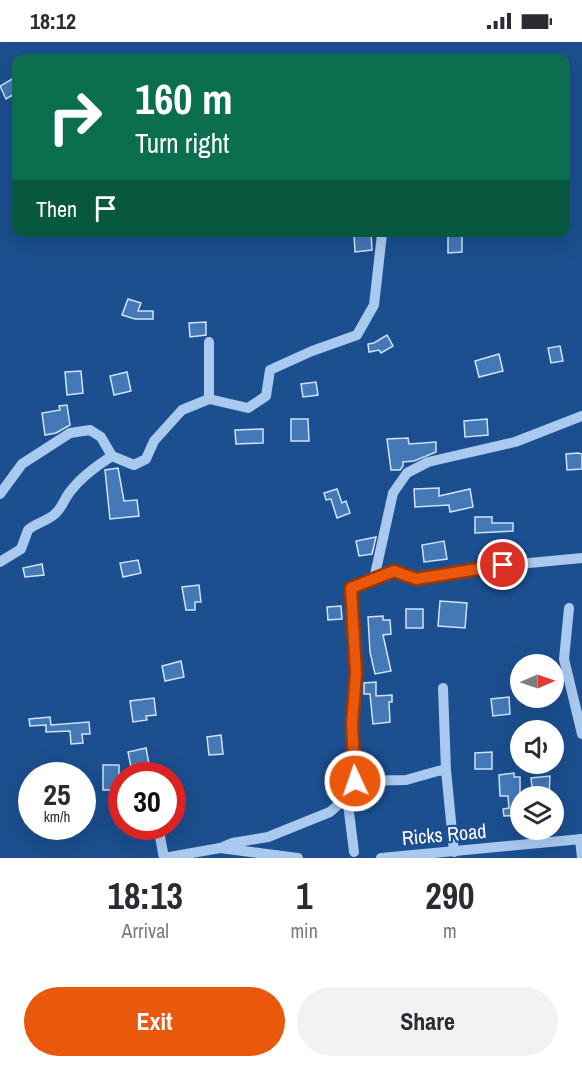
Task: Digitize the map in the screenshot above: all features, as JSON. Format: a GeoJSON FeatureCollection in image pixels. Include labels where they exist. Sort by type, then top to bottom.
{"type":"FeatureCollection","features":[{"type":"Feature","properties":{"kind":"street"},"geometry":{"type":"LineString","coordinates":[[0,494],[22,464],[70,433],[90,430],[101,437],[112,456],[134,465],[146,459],[154,441],[182,410],[209,399],[248,408],[266,396],[270,370],[312,351],[357,335],[374,305],[382,237]]}},
{"type":"Feature","properties":{"kind":"street"},"geometry":{"type":"LineString","coordinates":[[208,342],[209,399]]}},
{"type":"Feature","properties":{"kind":"street"},"geometry":{"type":"LineString","coordinates":[[374,579],[393,494],[407,473],[428,462],[515,442],[582,416]]}},
{"type":"Feature","properties":{"kind":"street"},"geometry":{"type":"LineString","coordinates":[[0,562],[21,549],[28,530],[54,516],[69,493],[85,476],[112,456]]}},
{"type":"Feature","properties":{"kind":"street"},"geometry":{"type":"LineString","coordinates":[[161,840],[164,858],[268,837],[330,812],[355,790],[352,724],[356,673],[351,588],[394,571],[416,579],[486,567],[582,558]]}},
{"type":"Feature","properties":{"kind":"street"},"geometry":{"type":"LineString","coordinates":[[569,608],[564,659],[582,734]]}},
{"type":"Feature","properties":{"kind":"street"},"geometry":{"type":"LineString","coordinates":[[443,688],[446,770],[454,852]]}},
{"type":"Feature","properties":{"kind":"street"},"geometry":{"type":"LineString","coordinates":[[355,781],[406,780],[446,770]]}},
{"type":"Feature","properties":{"kind":"street"},"geometry":{"type":"LineString","coordinates":[[348,796],[354,852]]}},
{"type":"Feature","properties":{"kind":"street"},"geometry":{"type":"LineString","coordinates":[[581,839],[582,858]]}},
{"type":"Feature","properties":{"kind":"street","name":"Ricks Road"},"geometry":{"type":"LineString","coordinates":[[381,858],[581,839]]}},
{"type":"Feature","properties":{"kind":"street"},"geometry":{"type":"LineString","coordinates":[[220,848],[298,858]]}},
{"type":"Feature","properties":{"kind":"building"},"geometry":{"type":"Polygon","coordinates":[[[12,79],[12,95],[6,99],[0,86],[12,79]]]}},
{"type":"Feature","properties":{"kind":"building"},"geometry":{"type":"Polygon","coordinates":[[[354,237],[371,237],[372,250],[355,252],[354,237]]]}},
{"type":"Feature","properties":{"kind":"building"},"geometry":{"type":"Polygon","coordinates":[[[448,237],[462,237],[462,252],[448,253],[448,237]]]}},
{"type":"Feature","properties":{"kind":"building"},"geometry":{"type":"Polygon","coordinates":[[[128,299],[141,303],[138,311],[153,311],[153,319],[135,319],[122,315],[128,299]]]}},
{"type":"Feature","properties":{"kind":"building"},"geometry":{"type":"Polygon","coordinates":[[[206,322],[206,335],[190,337],[189,323],[206,322]]]}},
{"type":"Feature","properties":{"kind":"building"},"geometry":{"type":"Polygon","coordinates":[[[387,335],[393,346],[381,353],[379,350],[369,352],[368,344],[387,335]]]}},
{"type":"Feature","properties":{"kind":"building"},"geometry":{"type":"Polygon","coordinates":[[[560,346],[563,361],[551,363],[548,348],[560,346]]]}},
{"type":"Feature","properties":{"kind":"building"},"geometry":{"type":"Polygon","coordinates":[[[499,354],[503,371],[479,377],[475,361],[499,354]]]}},
{"type":"Feature","properties":{"kind":"building"},"geometry":{"type":"Polygon","coordinates":[[[81,371],[83,393],[67,395],[65,372],[81,371]]]}},
{"type":"Feature","properties":{"kind":"building"},"geometry":{"type":"Polygon","coordinates":[[[127,372],[131,391],[114,395],[110,376],[127,372]]]}},
{"type":"Feature","properties":{"kind":"building"},"geometry":{"type":"Polygon","coordinates":[[[316,382],[318,395],[303,397],[301,384],[316,382]]]}},
{"type":"Feature","properties":{"kind":"building"},"geometry":{"type":"Polygon","coordinates":[[[67,405],[70,425],[56,433],[45,435],[42,413],[60,410],[59,406],[67,405]]]}},
{"type":"Feature","properties":{"kind":"building"},"geometry":{"type":"Polygon","coordinates":[[[291,419],[308,419],[309,441],[291,441],[291,419]]]}},
{"type":"Feature","properties":{"kind":"building"},"geometry":{"type":"Polygon","coordinates":[[[487,419],[488,435],[465,437],[464,421],[487,419]]]}},
{"type":"Feature","properties":{"kind":"building"},"geometry":{"type":"Polygon","coordinates":[[[263,429],[263,443],[236,444],[235,430],[263,429]]]}},
{"type":"Feature","properties":{"kind":"building"},"geometry":{"type":"Polygon","coordinates":[[[408,438],[409,444],[436,442],[436,452],[414,461],[403,462],[400,470],[391,470],[387,439],[408,438]]]}},
{"type":"Feature","properties":{"kind":"building"},"geometry":{"type":"Polygon","coordinates":[[[566,454],[582,454],[582,469],[567,470],[566,454]]]}},
{"type":"Feature","properties":{"kind":"building"},"geometry":{"type":"Polygon","coordinates":[[[118,468],[124,501],[137,500],[139,516],[110,519],[105,470],[118,468]]]}},
{"type":"Feature","properties":{"kind":"building"},"geometry":{"type":"Polygon","coordinates":[[[439,488],[439,496],[470,489],[473,507],[450,512],[449,505],[415,507],[414,489],[439,488]]]}},
{"type":"Feature","properties":{"kind":"building"},"geometry":{"type":"Polygon","coordinates":[[[337,489],[342,503],[346,501],[350,513],[337,518],[331,499],[326,500],[324,493],[337,489]]]}},
{"type":"Feature","properties":{"kind":"building"},"geometry":{"type":"Polygon","coordinates":[[[475,517],[492,517],[492,523],[513,523],[513,531],[475,533],[475,517]]]}},
{"type":"Feature","properties":{"kind":"building"},"geometry":{"type":"Polygon","coordinates":[[[376,537],[372,554],[359,556],[356,541],[376,537]]]}},
{"type":"Feature","properties":{"kind":"building"},"geometry":{"type":"Polygon","coordinates":[[[444,541],[447,559],[424,562],[422,545],[444,541]]]}},
{"type":"Feature","properties":{"kind":"building"},"geometry":{"type":"Polygon","coordinates":[[[138,560],[141,573],[123,577],[120,563],[138,560]]]}},
{"type":"Feature","properties":{"kind":"building"},"geometry":{"type":"Polygon","coordinates":[[[42,564],[44,575],[25,577],[23,568],[42,564]]]}},
{"type":"Feature","properties":{"kind":"building"},"geometry":{"type":"Polygon","coordinates":[[[199,585],[201,602],[195,602],[195,610],[186,610],[182,587],[199,585]]]}},
{"type":"Feature","properties":{"kind":"building"},"geometry":{"type":"Polygon","coordinates":[[[440,601],[467,603],[465,628],[438,626],[440,601]]]}},
{"type":"Feature","properties":{"kind":"building"},"geometry":{"type":"Polygon","coordinates":[[[341,606],[342,619],[328,620],[327,607],[341,606]]]}},
{"type":"Feature","properties":{"kind":"building"},"geometry":{"type":"Polygon","coordinates":[[[406,609],[423,609],[423,628],[406,628],[406,609]]]}},
{"type":"Feature","properties":{"kind":"building"},"geometry":{"type":"Polygon","coordinates":[[[383,616],[383,620],[390,620],[391,634],[383,635],[391,671],[375,674],[370,652],[368,617],[383,616]]]}},
{"type":"Feature","properties":{"kind":"building"},"geometry":{"type":"Polygon","coordinates":[[[181,661],[184,677],[165,681],[162,666],[181,661]]]}},
{"type":"Feature","properties":{"kind":"building"},"geometry":{"type":"Polygon","coordinates":[[[376,682],[376,696],[392,695],[392,702],[389,702],[390,722],[373,724],[370,694],[364,694],[364,683],[376,682]]]}},
{"type":"Feature","properties":{"kind":"building"},"geometry":{"type":"Polygon","coordinates":[[[509,697],[510,714],[493,716],[491,699],[509,697]]]}},
{"type":"Feature","properties":{"kind":"building"},"geometry":{"type":"Polygon","coordinates":[[[154,698],[156,715],[146,716],[147,720],[133,722],[130,701],[154,698]]]}},
{"type":"Feature","properties":{"kind":"building"},"geometry":{"type":"Polygon","coordinates":[[[50,717],[51,725],[89,722],[90,734],[82,734],[83,743],[71,744],[70,731],[46,732],[46,725],[30,726],[29,719],[50,717]]]}},
{"type":"Feature","properties":{"kind":"building"},"geometry":{"type":"Polygon","coordinates":[[[221,735],[223,754],[209,755],[207,737],[221,735]]]}},
{"type":"Feature","properties":{"kind":"building"},"geometry":{"type":"Polygon","coordinates":[[[146,748],[149,762],[130,762],[128,752],[146,748]]]}},
{"type":"Feature","properties":{"kind":"building"},"geometry":{"type":"Polygon","coordinates":[[[492,752],[492,769],[475,769],[475,753],[492,752]]]}},
{"type":"Feature","properties":{"kind":"building"},"geometry":{"type":"Polygon","coordinates":[[[103,765],[108,765],[108,790],[103,790],[103,765]]]}},
{"type":"Feature","properties":{"kind":"building"},"geometry":{"type":"Polygon","coordinates":[[[510,774],[514,774],[514,777],[520,777],[520,786],[510,786],[510,816],[504,816],[503,809],[509,808],[508,796],[500,796],[499,775],[510,774]]]}},
{"type":"Feature","properties":{"kind":"building"},"geometry":{"type":"Polygon","coordinates":[[[550,776],[550,786],[532,786],[531,778],[550,776]]]}},
{"type":"Feature","properties":{"kind":"route"},"geometry":{"type":"LineString","coordinates":[[355,781],[352,724],[356,673],[351,588],[394,571],[416,579],[503,565]]}}]}
